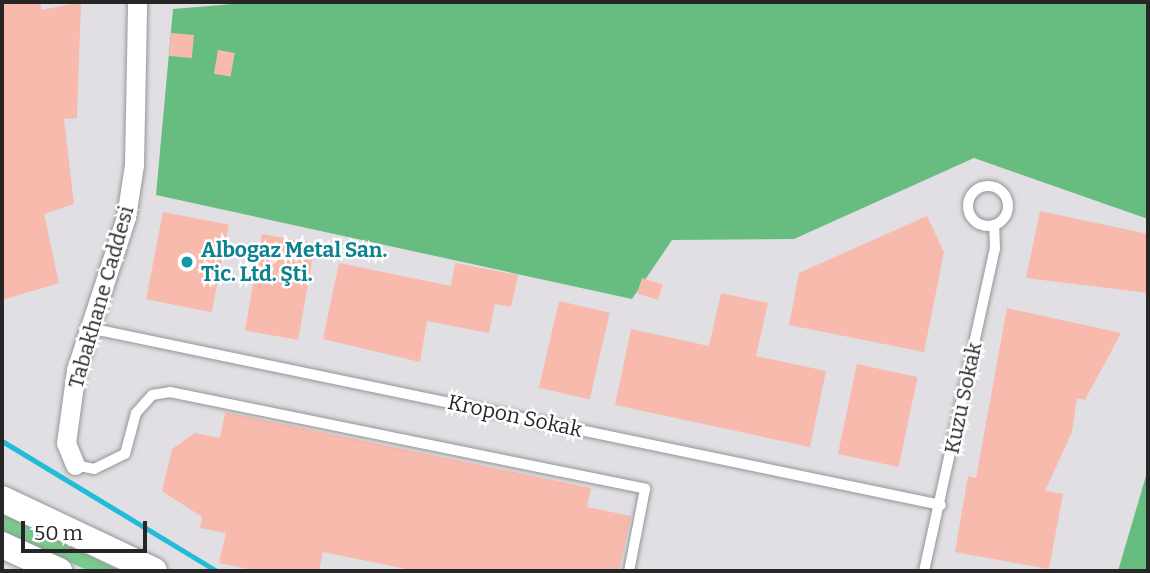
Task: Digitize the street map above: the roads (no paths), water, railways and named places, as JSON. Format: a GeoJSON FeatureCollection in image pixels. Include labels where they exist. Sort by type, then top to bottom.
{"type":"FeatureCollection","features":[{"type":"Feature","properties":{"kind":"main road"},"geometry":{"type":"LineString","coordinates":[[2,499],[154,571]]}},
{"type":"Feature","properties":{"kind":"main road"},"geometry":{"type":"LineString","coordinates":[[2,545],[59,571]]}},
{"type":"Feature","properties":{"kind":"street","name":"Tabakhane Caddesi"},"geometry":{"type":"LineString","coordinates":[[75,465],[66,443],[89,328],[126,217],[134,164],[136,2]]}},
{"type":"Feature","properties":{"kind":"lane"},"geometry":{"type":"LineString","coordinates":[[984,186],[1002,192],[1007,204],[994,225],[981,225],[968,211],[972,193],[984,186]]}},
{"type":"Feature","properties":{"kind":"lane","name":"Kuzu Sokak"},"geometry":{"type":"LineString","coordinates":[[925,571],[995,249],[994,225]]}},
{"type":"Feature","properties":{"kind":"lane","name":"Kropon Sokak"},"geometry":{"type":"LineString","coordinates":[[89,328],[941,505]]}},
{"type":"Feature","properties":{"kind":"lane"},"geometry":{"type":"LineString","coordinates":[[75,465],[94,468],[125,454],[136,413],[152,395],[170,392],[645,489],[629,571]]}},
{"type":"Feature","properties":{"kind":"waterway"},"geometry":{"type":"LineString","coordinates":[[2,441],[217,571]]}},
{"type":"Feature","properties":{"kind":"place","name":"Albogaz Metal San. Tic. Ltd. Şti."},"geometry":{"type":"Point","coordinates":[187,262]}}]}
